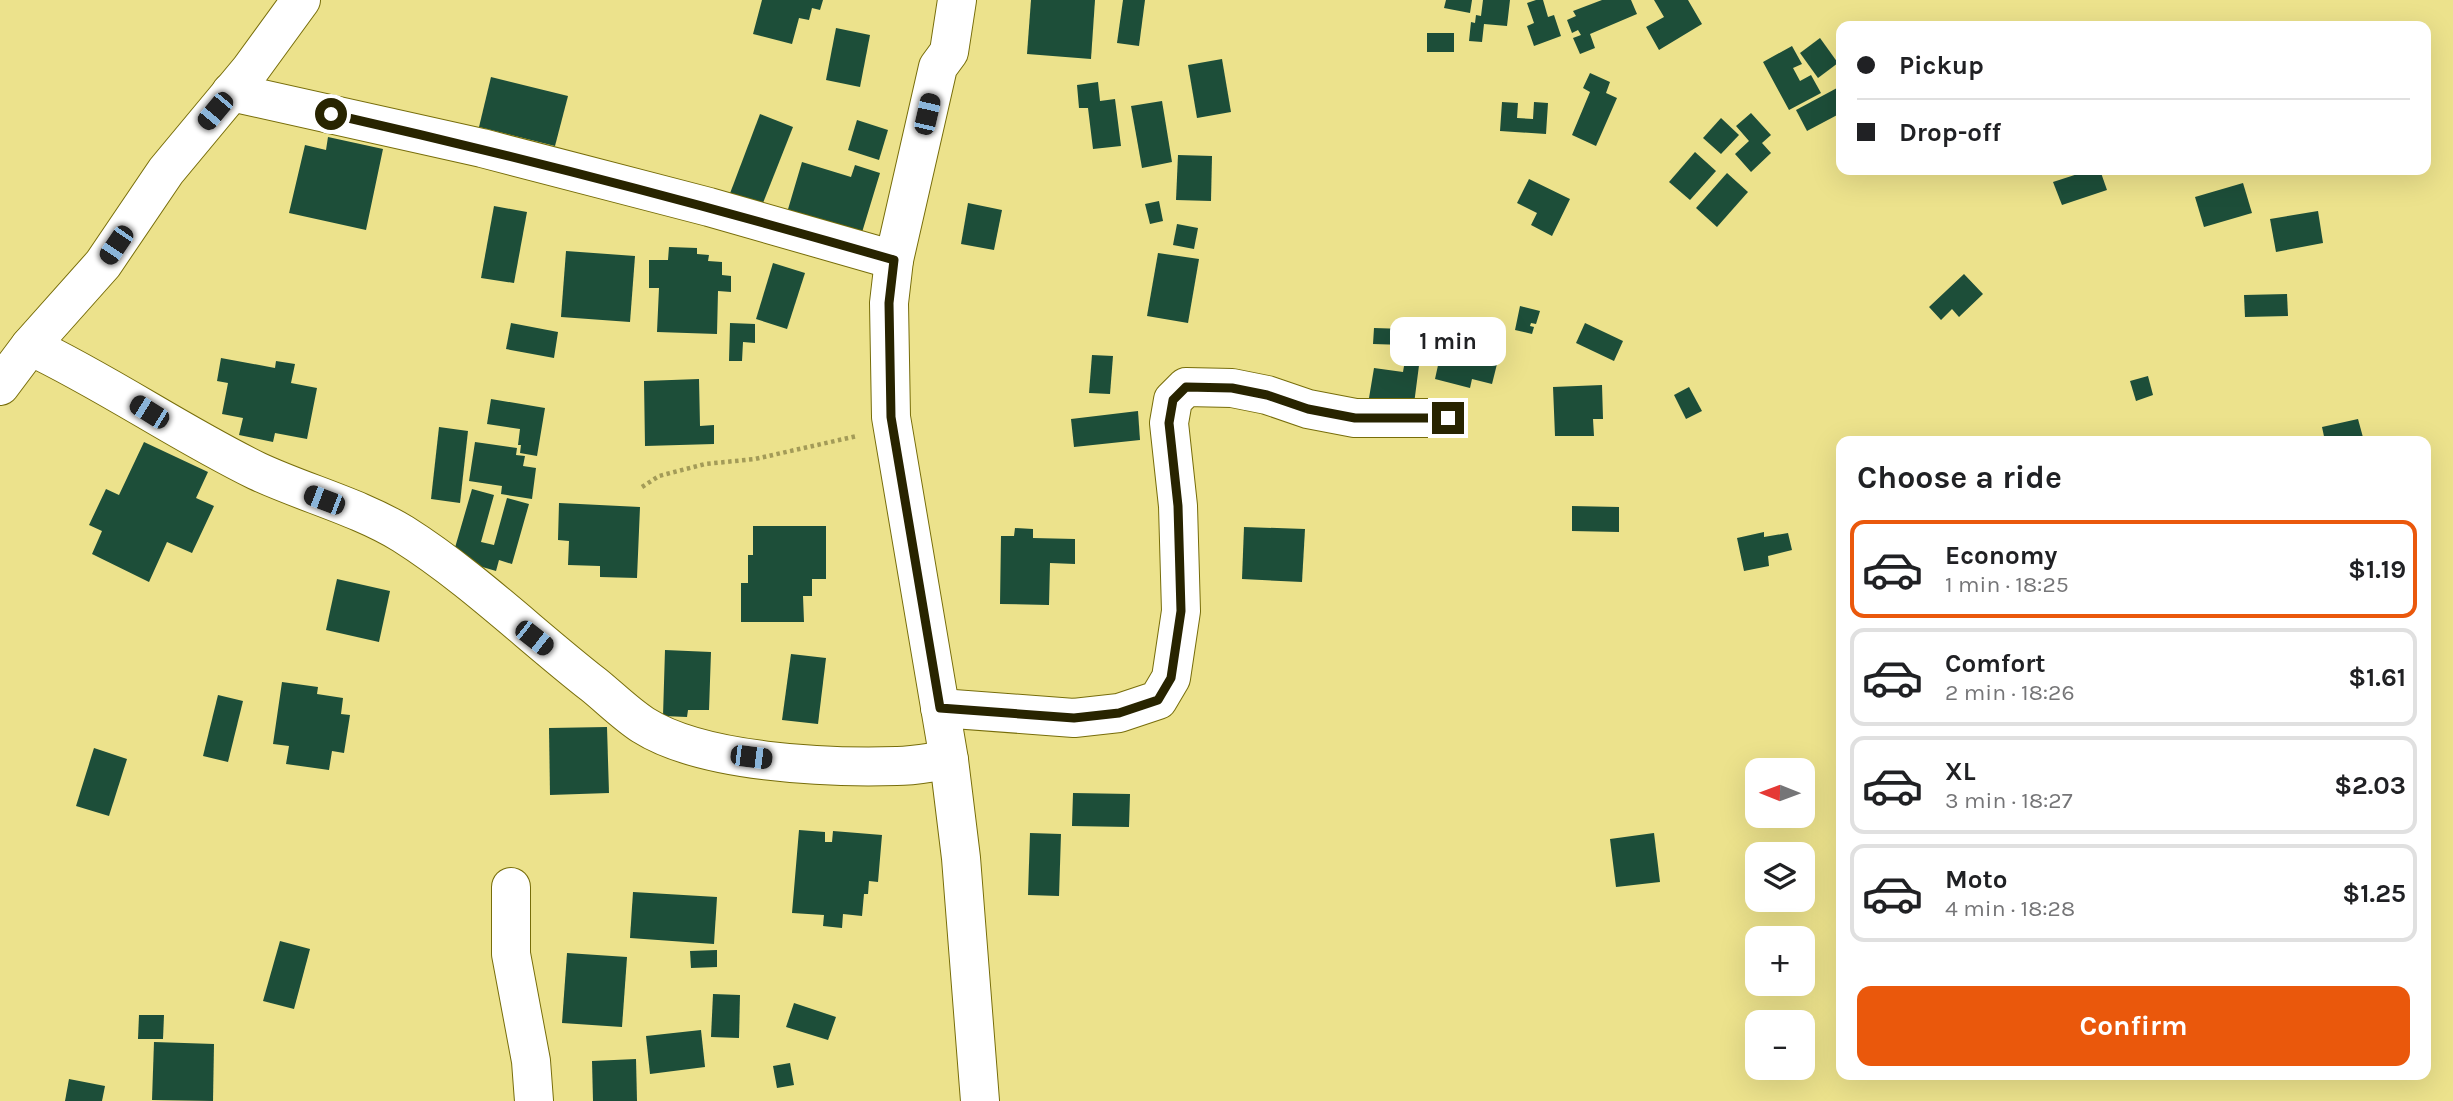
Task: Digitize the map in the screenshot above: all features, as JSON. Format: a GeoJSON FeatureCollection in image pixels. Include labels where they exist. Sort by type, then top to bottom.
{"type":"FeatureCollection","features":[{"type":"Feature","properties":{"kind":"street"},"geometry":{"type":"LineString","coordinates":[[0,386],[30,346],[103,264],[166,171],[301,0]]}},
{"type":"Feature","properties":{"kind":"street"},"geometry":{"type":"LineString","coordinates":[[957,0],[949,52],[938,67],[894,260],[889,303],[891,417],[949,760],[961,858],[980,1101]]}},
{"type":"Feature","properties":{"kind":"street"},"geometry":{"type":"LineString","coordinates":[[231,92],[495,151],[709,207],[894,260]]}},
{"type":"Feature","properties":{"kind":"street"},"geometry":{"type":"LineString","coordinates":[[30,346],[73,367],[187,435],[257,471],[385,523],[425,548],[478,589],[534,638],[643,724],[679,743],[726,755],[800,763],[897,766],[949,760]]}},
{"type":"Feature","properties":{"kind":"street"},"geometry":{"type":"LineString","coordinates":[[940,708],[1074,718],[1119,713],[1158,700],[1171,678],[1181,611],[1178,506],[1169,423],[1173,400],[1186,387],[1232,388],[1267,395],[1308,409],[1355,418],[1448,418]]}},
{"type":"Feature","properties":{"kind":"street"},"geometry":{"type":"LineString","coordinates":[[511,887],[511,954],[531,1061],[534,1101]]}},
{"type":"Feature","properties":{"kind":"path"},"geometry":{"type":"LineString","coordinates":[[642,487],[659,476],[705,464],[755,459],[849,439],[871,431],[891,417]]}},
{"type":"Feature","properties":{"kind":"building"},"geometry":{"type":"Polygon","coordinates":[[[762,0],[823,0],[820,10],[812,8],[809,20],[799,18],[792,44],[753,34],[762,0]]]}},
{"type":"Feature","properties":{"kind":"building"},"geometry":{"type":"Polygon","coordinates":[[[1031,0],[1095,0],[1091,59],[1027,54],[1031,0]]]}},
{"type":"Feature","properties":{"kind":"building"},"geometry":{"type":"Polygon","coordinates":[[[1123,0],[1145,0],[1139,46],[1117,43],[1123,0]]]}},
{"type":"Feature","properties":{"kind":"building"},"geometry":{"type":"Polygon","coordinates":[[[1446,0],[1472,0],[1470,13],[1444,8],[1446,0]]]}},
{"type":"Feature","properties":{"kind":"building"},"geometry":{"type":"Polygon","coordinates":[[[1483,0],[1510,0],[1507,26],[1484,24],[1482,42],[1469,41],[1471,22],[1475,23],[1476,15],[1481,16],[1483,0]]]}},
{"type":"Feature","properties":{"kind":"building"},"geometry":{"type":"Polygon","coordinates":[[[1543,0],[1548,17],[1554,15],[1561,36],[1534,46],[1527,26],[1534,23],[1527,3],[1543,0]]]}},
{"type":"Feature","properties":{"kind":"building"},"geometry":{"type":"Polygon","coordinates":[[[1602,0],[1631,0],[1637,14],[1590,34],[1595,48],[1580,54],[1573,38],[1581,35],[1578,30],[1572,33],[1567,20],[1576,16],[1573,11],[1602,0]]]}},
{"type":"Feature","properties":{"kind":"building"},"geometry":{"type":"Polygon","coordinates":[[[1654,0],[1688,0],[1702,24],[1659,50],[1646,27],[1664,17],[1654,0]]]}},
{"type":"Feature","properties":{"kind":"building"},"geometry":{"type":"Polygon","coordinates":[[[836,28],[870,35],[860,87],[826,80],[836,28]]]}},
{"type":"Feature","properties":{"kind":"building"},"geometry":{"type":"Polygon","coordinates":[[[1427,33],[1454,33],[1454,52],[1427,52],[1427,33]]]}},
{"type":"Feature","properties":{"kind":"building"},"geometry":{"type":"Polygon","coordinates":[[[1820,38],[1836,60],[1836,64],[1818,78],[1800,53],[1820,38]]]}},
{"type":"Feature","properties":{"kind":"building"},"geometry":{"type":"Polygon","coordinates":[[[1792,46],[1802,64],[1793,68],[1800,81],[1811,75],[1821,93],[1789,110],[1763,62],[1792,46]]]}},
{"type":"Feature","properties":{"kind":"building"},"geometry":{"type":"Polygon","coordinates":[[[1222,59],[1231,112],[1197,118],[1188,65],[1222,59]]]}},
{"type":"Feature","properties":{"kind":"building"},"geometry":{"type":"Polygon","coordinates":[[[1590,73],[1610,82],[1606,93],[1617,98],[1596,146],[1572,135],[1590,92],[1583,88],[1590,73]]]}},
{"type":"Feature","properties":{"kind":"building"},"geometry":{"type":"Polygon","coordinates":[[[491,77],[568,96],[555,146],[479,127],[491,77]]]}},
{"type":"Feature","properties":{"kind":"building"},"geometry":{"type":"Polygon","coordinates":[[[1098,82],[1100,101],[1115,99],[1121,146],[1093,149],[1088,108],[1079,108],[1077,85],[1098,82]]]}},
{"type":"Feature","properties":{"kind":"building"},"geometry":{"type":"Polygon","coordinates":[[[1836,89],[1836,116],[1807,131],[1796,110],[1836,89]]]}},
{"type":"Feature","properties":{"kind":"building"},"geometry":{"type":"Polygon","coordinates":[[[1162,101],[1172,162],[1142,168],[1131,106],[1162,101]]]}},
{"type":"Feature","properties":{"kind":"building"},"geometry":{"type":"Polygon","coordinates":[[[1502,102],[1518,103],[1517,118],[1533,119],[1534,102],[1548,103],[1546,134],[1500,131],[1502,102]]]}},
{"type":"Feature","properties":{"kind":"building"},"geometry":{"type":"Polygon","coordinates":[[[1751,113],[1771,135],[1762,143],[1771,153],[1751,172],[1735,154],[1749,141],[1736,126],[1751,113]]]}},
{"type":"Feature","properties":{"kind":"building"},"geometry":{"type":"Polygon","coordinates":[[[760,114],[793,127],[761,208],[729,196],[760,114]]]}},
{"type":"Feature","properties":{"kind":"building"},"geometry":{"type":"Polygon","coordinates":[[[1721,118],[1739,135],[1721,154],[1703,138],[1721,118]]]}},
{"type":"Feature","properties":{"kind":"building"},"geometry":{"type":"Polygon","coordinates":[[[857,120],[888,130],[879,160],[848,150],[857,120]]]}},
{"type":"Feature","properties":{"kind":"building"},"geometry":{"type":"Polygon","coordinates":[[[328,137],[383,149],[366,230],[289,213],[305,145],[326,150],[328,137]]]}},
{"type":"Feature","properties":{"kind":"building"},"geometry":{"type":"Polygon","coordinates":[[[1695,152],[1716,171],[1690,200],[1669,182],[1695,152]]]}},
{"type":"Feature","properties":{"kind":"building"},"geometry":{"type":"Polygon","coordinates":[[[1178,155],[1212,156],[1211,201],[1176,200],[1178,155]]]}},
{"type":"Feature","properties":{"kind":"building"},"geometry":{"type":"Polygon","coordinates":[[[802,162],[851,177],[855,165],[880,173],[860,239],[786,216],[802,162]]]}},
{"type":"Feature","properties":{"kind":"building"},"geometry":{"type":"Polygon","coordinates":[[[1727,173],[1748,192],[1717,227],[1696,208],[1727,173]]]}},
{"type":"Feature","properties":{"kind":"building"},"geometry":{"type":"Polygon","coordinates":[[[2075,175],[2102,175],[2107,190],[2062,205],[2053,182],[2075,175]]]}},
{"type":"Feature","properties":{"kind":"building"},"geometry":{"type":"Polygon","coordinates":[[[1529,179],[1570,199],[1552,236],[1531,225],[1537,213],[1517,203],[1529,179]]]}},
{"type":"Feature","properties":{"kind":"building"},"geometry":{"type":"Polygon","coordinates":[[[2243,183],[2252,213],[2204,227],[2195,197],[2243,183]]]}},
{"type":"Feature","properties":{"kind":"building"},"geometry":{"type":"Polygon","coordinates":[[[1159,201],[1163,221],[1150,224],[1145,204],[1159,201]]]}},
{"type":"Feature","properties":{"kind":"building"},"geometry":{"type":"Polygon","coordinates":[[[968,203],[1002,210],[994,250],[961,244],[968,203]]]}},
{"type":"Feature","properties":{"kind":"building"},"geometry":{"type":"Polygon","coordinates":[[[494,206],[527,212],[514,283],[481,278],[494,206]]]}},
{"type":"Feature","properties":{"kind":"building"},"geometry":{"type":"Polygon","coordinates":[[[2318,211],[2323,243],[2276,252],[2270,219],[2318,211]]]}},
{"type":"Feature","properties":{"kind":"building"},"geometry":{"type":"Polygon","coordinates":[[[1177,224],[1198,228],[1194,249],[1173,245],[1177,224]]]}},
{"type":"Feature","properties":{"kind":"building"},"geometry":{"type":"Polygon","coordinates":[[[669,247],[697,248],[697,254],[709,255],[708,261],[722,262],[722,275],[731,276],[731,292],[718,291],[717,334],[657,332],[659,288],[649,288],[649,260],[668,260],[669,247]]]}},
{"type":"Feature","properties":{"kind":"building"},"geometry":{"type":"Polygon","coordinates":[[[566,251],[635,256],[630,322],[561,317],[566,251]]]}},
{"type":"Feature","properties":{"kind":"building"},"geometry":{"type":"Polygon","coordinates":[[[1158,253],[1199,259],[1188,323],[1147,316],[1158,253]]]}},
{"type":"Feature","properties":{"kind":"building"},"geometry":{"type":"Polygon","coordinates":[[[773,263],[805,273],[787,329],[756,319],[773,263]]]}},
{"type":"Feature","properties":{"kind":"building"},"geometry":{"type":"Polygon","coordinates":[[[1964,274],[1983,294],[1959,317],[1952,309],[1941,320],[1929,307],[1964,274]]]}},
{"type":"Feature","properties":{"kind":"building"},"geometry":{"type":"Polygon","coordinates":[[[2287,294],[2288,316],[2245,317],[2244,295],[2287,294]]]}},
{"type":"Feature","properties":{"kind":"building"},"geometry":{"type":"Polygon","coordinates":[[[1520,306],[1540,311],[1536,324],[1531,323],[1530,326],[1534,327],[1532,334],[1515,330],[1520,306]]]}},
{"type":"Feature","properties":{"kind":"building"},"geometry":{"type":"Polygon","coordinates":[[[511,323],[558,332],[554,358],[506,349],[511,323]]]}},
{"type":"Feature","properties":{"kind":"building"},"geometry":{"type":"Polygon","coordinates":[[[730,323],[755,324],[755,343],[743,342],[742,361],[729,361],[730,323]]]}},
{"type":"Feature","properties":{"kind":"building"},"geometry":{"type":"Polygon","coordinates":[[[1585,323],[1623,341],[1614,361],[1576,343],[1585,323]]]}},
{"type":"Feature","properties":{"kind":"building"},"geometry":{"type":"Polygon","coordinates":[[[1374,328],[1405,329],[1404,345],[1373,344],[1374,328]]]}},
{"type":"Feature","properties":{"kind":"building"},"geometry":{"type":"Polygon","coordinates":[[[1442,347],[1498,360],[1492,384],[1472,379],[1470,388],[1435,379],[1442,347]]]}},
{"type":"Feature","properties":{"kind":"building"},"geometry":{"type":"Polygon","coordinates":[[[1407,348],[1421,350],[1414,404],[1369,398],[1374,368],[1403,372],[1407,348]]]}},
{"type":"Feature","properties":{"kind":"building"},"geometry":{"type":"Polygon","coordinates":[[[1092,355],[1113,356],[1110,394],[1089,393],[1092,355]]]}},
{"type":"Feature","properties":{"kind":"building"},"geometry":{"type":"Polygon","coordinates":[[[221,358],[275,368],[276,361],[295,364],[291,383],[317,388],[307,439],[275,433],[273,442],[239,435],[243,418],[222,414],[228,383],[217,381],[221,358]]]}},
{"type":"Feature","properties":{"kind":"building"},"geometry":{"type":"Polygon","coordinates":[[[2148,376],[2153,395],[2136,401],[2130,381],[2148,376]]]}},
{"type":"Feature","properties":{"kind":"building"},"geometry":{"type":"Polygon","coordinates":[[[699,379],[700,426],[714,425],[714,444],[645,446],[644,381],[699,379]]]}},
{"type":"Feature","properties":{"kind":"building"},"geometry":{"type":"Polygon","coordinates":[[[1602,385],[1603,419],[1593,419],[1594,436],[1555,436],[1553,387],[1602,385]]]}},
{"type":"Feature","properties":{"kind":"building"},"geometry":{"type":"Polygon","coordinates":[[[1689,387],[1702,411],[1686,419],[1674,395],[1689,387]]]}},
{"type":"Feature","properties":{"kind":"building"},"geometry":{"type":"Polygon","coordinates":[[[491,399],[545,408],[537,456],[520,453],[520,429],[487,424],[491,399]]]}},
{"type":"Feature","properties":{"kind":"building"},"geometry":{"type":"Polygon","coordinates":[[[1138,411],[1140,440],[1074,447],[1071,419],[1138,411]]]}},
{"type":"Feature","properties":{"kind":"building"},"geometry":{"type":"Polygon","coordinates":[[[2358,419],[2363,436],[2324,436],[2322,427],[2358,419]]]}},
{"type":"Feature","properties":{"kind":"building"},"geometry":{"type":"Polygon","coordinates":[[[439,427],[468,431],[460,503],[431,499],[439,427]]]}},
{"type":"Feature","properties":{"kind":"building"},"geometry":{"type":"Polygon","coordinates":[[[144,442],[208,472],[196,498],[214,506],[192,553],[167,542],[149,582],[92,554],[102,531],[89,525],[106,489],[119,495],[144,442]]]}},
{"type":"Feature","properties":{"kind":"building"},"geometry":{"type":"Polygon","coordinates":[[[475,442],[517,448],[516,455],[525,456],[523,466],[536,468],[532,499],[501,494],[502,486],[469,481],[475,442]]]}},
{"type":"Feature","properties":{"kind":"building"},"geometry":{"type":"Polygon","coordinates":[[[472,489],[494,495],[481,542],[494,545],[507,498],[529,504],[512,564],[499,560],[496,571],[452,558],[472,489]]]}},
{"type":"Feature","properties":{"kind":"building"},"geometry":{"type":"Polygon","coordinates":[[[559,503],[640,507],[637,578],[600,577],[600,566],[568,565],[569,541],[558,540],[559,503]]]}},
{"type":"Feature","properties":{"kind":"building"},"geometry":{"type":"Polygon","coordinates":[[[1572,506],[1619,507],[1619,532],[1572,531],[1572,506]]]}},
{"type":"Feature","properties":{"kind":"building"},"geometry":{"type":"Polygon","coordinates":[[[753,526],[826,526],[826,579],[812,579],[812,596],[803,596],[804,622],[741,622],[741,583],[748,583],[748,555],[753,555],[753,526]]]}},
{"type":"Feature","properties":{"kind":"building"},"geometry":{"type":"Polygon","coordinates":[[[1244,527],[1305,529],[1302,582],[1242,579],[1244,527]]]}},
{"type":"Feature","properties":{"kind":"building"},"geometry":{"type":"Polygon","coordinates":[[[1015,528],[1033,529],[1033,538],[1075,539],[1075,564],[1050,563],[1049,605],[1000,604],[1001,536],[1014,536],[1015,528]]]}},
{"type":"Feature","properties":{"kind":"building"},"geometry":{"type":"Polygon","coordinates":[[[1764,532],[1764,537],[1788,533],[1792,550],[1768,556],[1769,566],[1744,571],[1737,538],[1764,532]]]}},
{"type":"Feature","properties":{"kind":"building"},"geometry":{"type":"Polygon","coordinates":[[[337,579],[390,591],[379,642],[326,630],[337,579]]]}},
{"type":"Feature","properties":{"kind":"building"},"geometry":{"type":"Polygon","coordinates":[[[665,650],[711,652],[709,710],[688,710],[687,717],[663,716],[665,650]]]}},
{"type":"Feature","properties":{"kind":"building"},"geometry":{"type":"Polygon","coordinates":[[[791,654],[826,658],[818,724],[782,720],[791,654]]]}},
{"type":"Feature","properties":{"kind":"building"},"geometry":{"type":"Polygon","coordinates":[[[282,682],[318,687],[317,694],[343,698],[341,714],[350,715],[344,753],[332,751],[329,770],[286,764],[289,746],[273,744],[282,682]]]}},
{"type":"Feature","properties":{"kind":"building"},"geometry":{"type":"Polygon","coordinates":[[[218,695],[243,701],[228,762],[203,756],[218,695]]]}},
{"type":"Feature","properties":{"kind":"building"},"geometry":{"type":"Polygon","coordinates":[[[607,727],[609,793],[550,795],[549,728],[607,727]]]}},
{"type":"Feature","properties":{"kind":"building"},"geometry":{"type":"Polygon","coordinates":[[[94,748],[127,759],[109,816],[76,806],[94,748]]]}},
{"type":"Feature","properties":{"kind":"building"},"geometry":{"type":"Polygon","coordinates":[[[1073,793],[1130,794],[1129,827],[1072,826],[1073,793]]]}},
{"type":"Feature","properties":{"kind":"building"},"geometry":{"type":"Polygon","coordinates":[[[799,830],[825,832],[825,842],[832,842],[833,831],[882,835],[878,882],[869,881],[868,894],[864,894],[862,916],[843,914],[842,928],[823,926],[824,915],[792,913],[799,830]]]}},
{"type":"Feature","properties":{"kind":"building"},"geometry":{"type":"Polygon","coordinates":[[[1030,833],[1061,834],[1059,896],[1028,895],[1030,833]]]}},
{"type":"Feature","properties":{"kind":"building"},"geometry":{"type":"Polygon","coordinates":[[[1654,833],[1660,882],[1616,887],[1610,839],[1654,833]]]}},
{"type":"Feature","properties":{"kind":"building"},"geometry":{"type":"Polygon","coordinates":[[[633,892],[717,897],[714,944],[630,938],[633,892]]]}},
{"type":"Feature","properties":{"kind":"building"},"geometry":{"type":"Polygon","coordinates":[[[280,941],[310,949],[294,1009],[263,1001],[280,941]]]}},
{"type":"Feature","properties":{"kind":"building"},"geometry":{"type":"Polygon","coordinates":[[[717,950],[717,967],[691,968],[690,951],[717,950]]]}},
{"type":"Feature","properties":{"kind":"building"},"geometry":{"type":"Polygon","coordinates":[[[567,953],[627,957],[622,1027],[562,1023],[567,953]]]}},
{"type":"Feature","properties":{"kind":"building"},"geometry":{"type":"Polygon","coordinates":[[[713,994],[740,995],[739,1038],[711,1037],[713,994]]]}},
{"type":"Feature","properties":{"kind":"building"},"geometry":{"type":"Polygon","coordinates":[[[794,1003],[836,1017],[828,1040],[786,1027],[794,1003]]]}},
{"type":"Feature","properties":{"kind":"building"},"geometry":{"type":"Polygon","coordinates":[[[139,1015],[164,1015],[163,1039],[138,1039],[139,1015]]]}},
{"type":"Feature","properties":{"kind":"building"},"geometry":{"type":"Polygon","coordinates":[[[701,1030],[705,1067],[650,1074],[646,1036],[701,1030]]]}},
{"type":"Feature","properties":{"kind":"building"},"geometry":{"type":"Polygon","coordinates":[[[154,1042],[214,1044],[213,1101],[152,1100],[154,1042]]]}},
{"type":"Feature","properties":{"kind":"building"},"geometry":{"type":"Polygon","coordinates":[[[636,1059],[637,1101],[593,1101],[592,1061],[636,1059]]]}},
{"type":"Feature","properties":{"kind":"building"},"geometry":{"type":"Polygon","coordinates":[[[790,1063],[794,1085],[777,1088],[773,1066],[790,1063]]]}},
{"type":"Feature","properties":{"kind":"building"},"geometry":{"type":"Polygon","coordinates":[[[69,1079],[105,1086],[102,1101],[65,1101],[69,1079]]]}},
{"type":"Feature","properties":{"kind":"route"},"geometry":{"type":"LineString","coordinates":[[331,114],[482,148],[709,207],[894,260],[889,303],[891,417],[940,708],[1074,718],[1119,713],[1158,700],[1171,678],[1181,611],[1178,506],[1169,423],[1173,400],[1186,387],[1232,388],[1267,395],[1308,409],[1355,418],[1448,418]]}}]}
